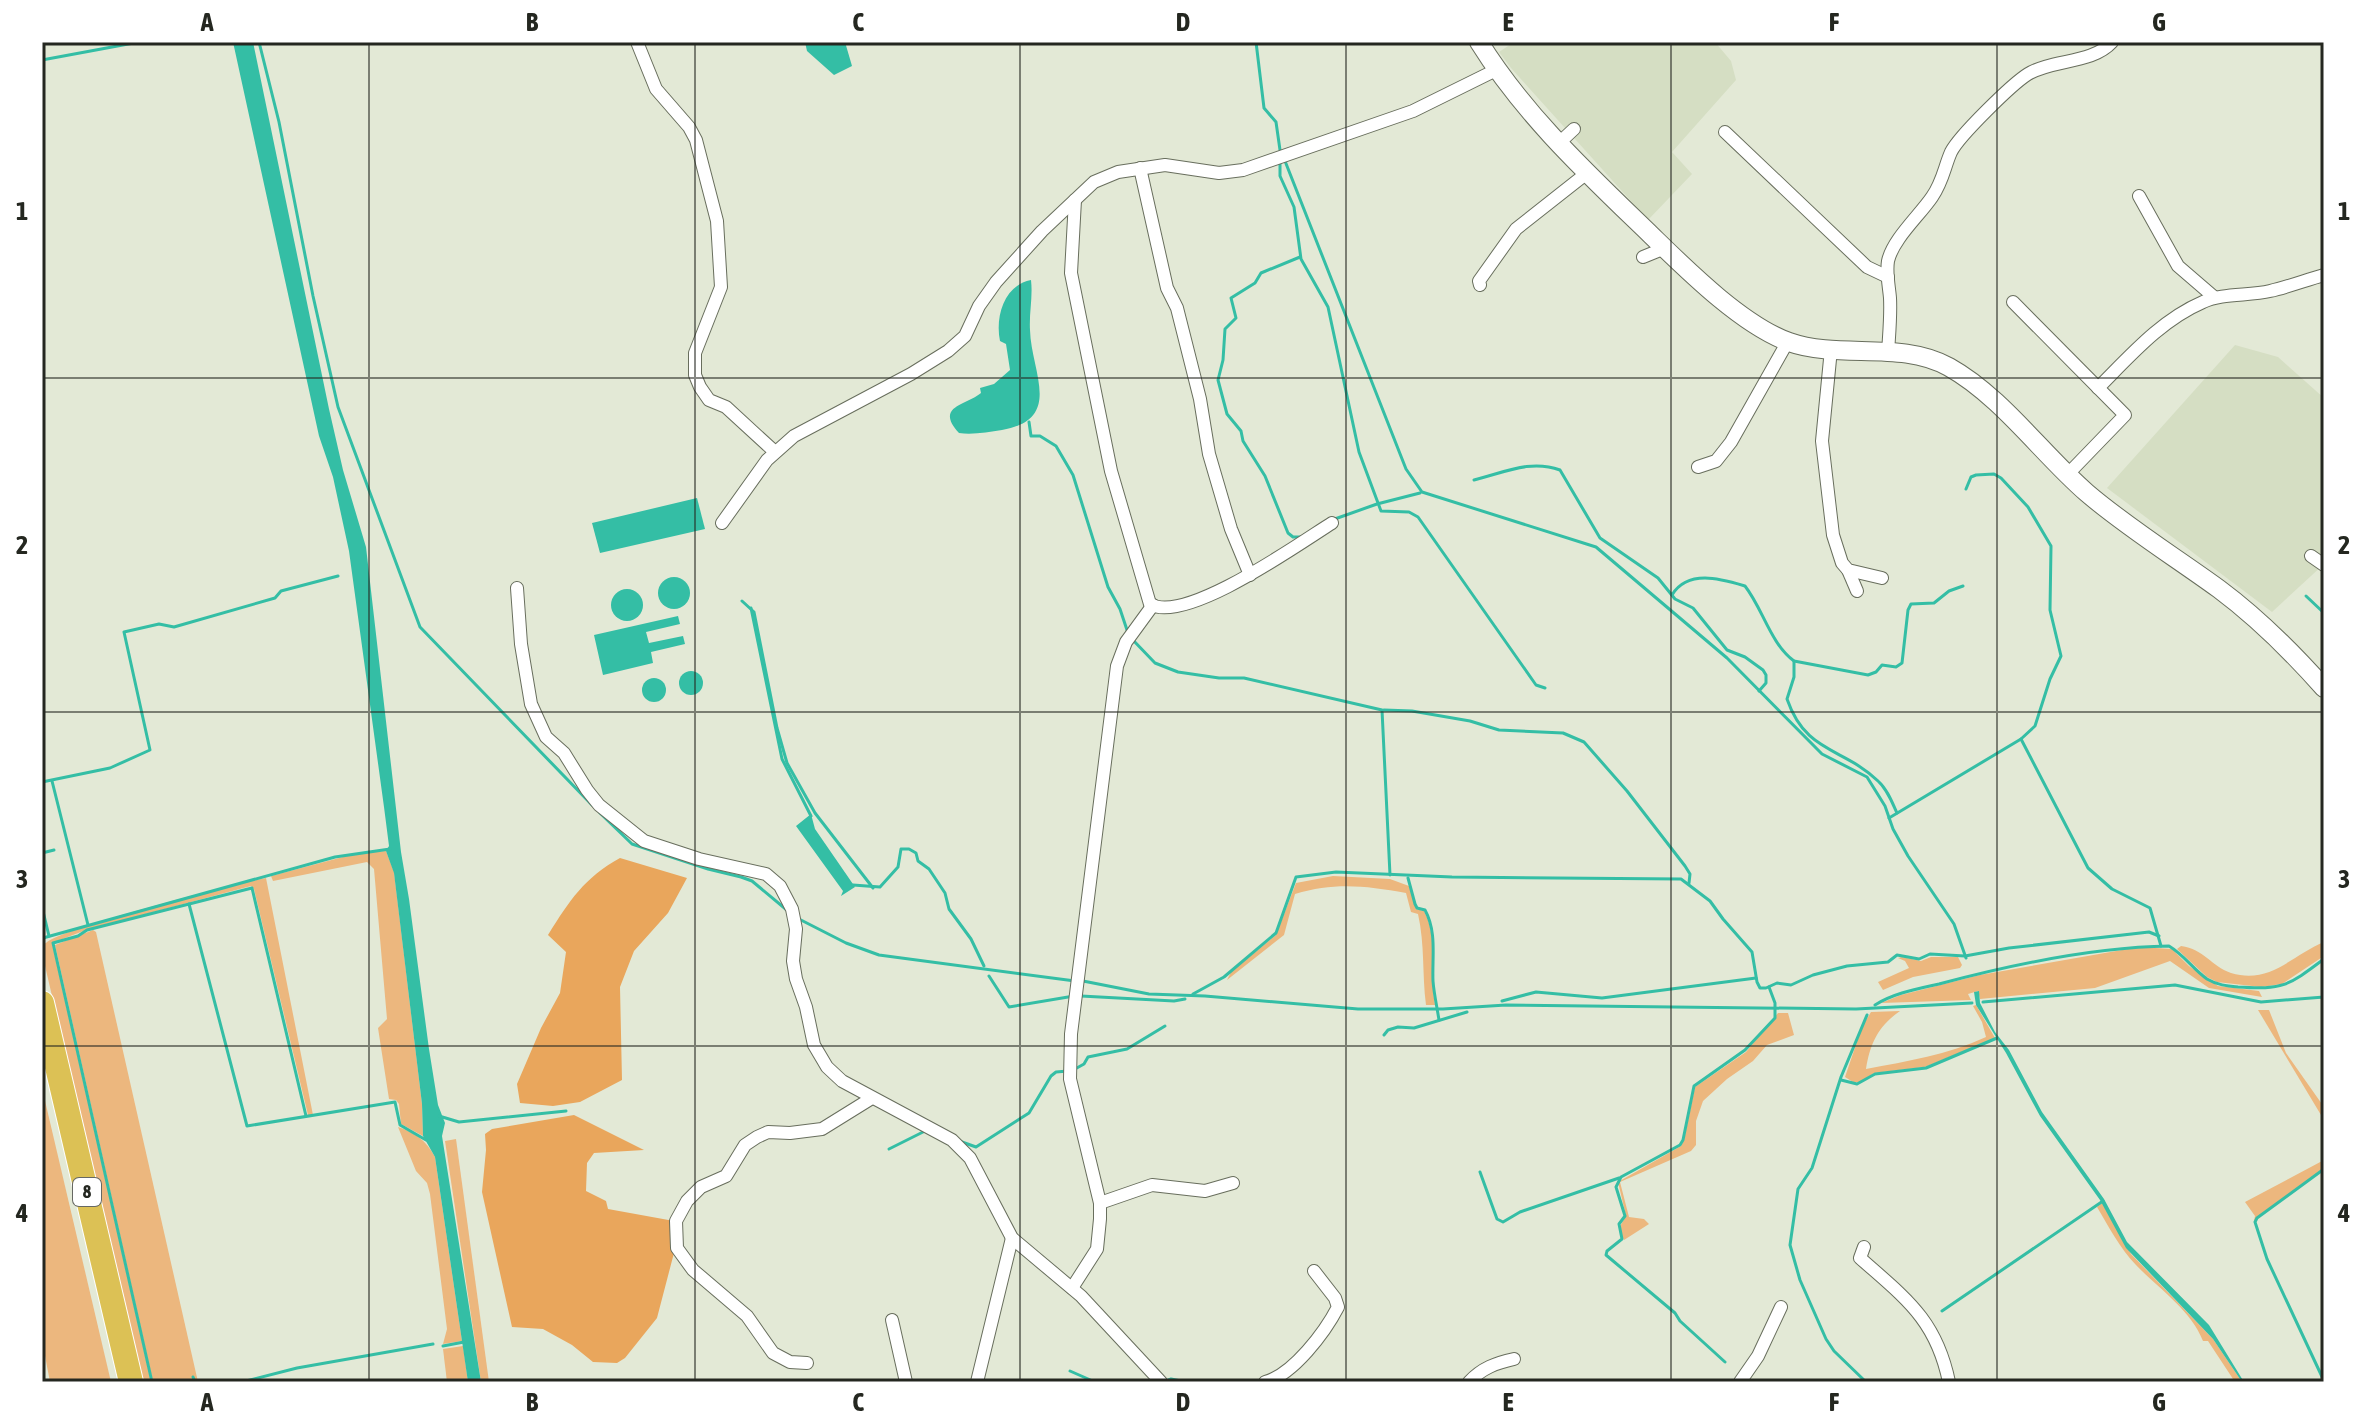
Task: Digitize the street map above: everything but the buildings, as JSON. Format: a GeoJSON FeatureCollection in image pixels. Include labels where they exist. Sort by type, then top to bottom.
{"type":"FeatureCollection","features":[{"type":"Feature","properties":{"kind":"highway","name":"8"},"geometry":{"type":"LineString","coordinates":[[42,1003],[131,1382]]}},
{"type":"Feature","properties":{"kind":"highway","name":"8"},"geometry":{"type":"LineString","coordinates":[[42,1055],[119,1382]]}},
{"type":"Feature","properties":{"kind":"street"},"geometry":{"type":"LineString","coordinates":[[637,42],[656,89],[689,127],[696,140],[717,221],[721,287],[695,353],[695,375],[709,400],[726,407],[775,452]]}},
{"type":"Feature","properties":{"kind":"street"},"geometry":{"type":"LineString","coordinates":[[1479,42],[1496,70],[1558,144],[1720,297],[1788,341],[1831,349],[1934,359],[1951,368],[1979,388],[2088,493],[2261,622],[2324,688]]}},
{"type":"Feature","properties":{"kind":"street"},"geometry":{"type":"LineString","coordinates":[[1888,353],[1888,261],[1896,242],[1944,179],[1951,153],[1959,139],[2025,76],[2055,63],[2093,54],[2112,42]]}},
{"type":"Feature","properties":{"kind":"street"},"geometry":{"type":"LineString","coordinates":[[722,523],[767,460],[794,436],[911,374],[948,351],[965,336],[979,306],[996,282],[1042,231],[1094,182],[1140,168],[1165,165],[1219,173],[1243,170],[1413,111],[1496,70]]}},
{"type":"Feature","properties":{"kind":"street"},"geometry":{"type":"LineString","coordinates":[[1558,144],[1574,129]]}},
{"type":"Feature","properties":{"kind":"street"},"geometry":{"type":"LineString","coordinates":[[1725,132],[1867,267],[1888,277]]}},
{"type":"Feature","properties":{"kind":"street"},"geometry":{"type":"LineString","coordinates":[[1140,168],[1167,288],[1177,308],[1200,399],[1209,454],[1231,529],[1250,575]]}},
{"type":"Feature","properties":{"kind":"street"},"geometry":{"type":"LineString","coordinates":[[1480,285],[1479,281],[1494,257],[1516,229],[1587,173]]}},
{"type":"Feature","properties":{"kind":"street"},"geometry":{"type":"LineString","coordinates":[[2139,196],[2178,266],[2214,297]]}},
{"type":"Feature","properties":{"kind":"street"},"geometry":{"type":"LineString","coordinates":[[1075,200],[1071,273],[1089,372],[1111,471],[1147,597],[1153,605],[1168,607],[1206,597],[1250,575],[1332,523]]}},
{"type":"Feature","properties":{"kind":"street"},"geometry":{"type":"LineString","coordinates":[[1643,257],[1665,248]]}},
{"type":"Feature","properties":{"kind":"street"},"geometry":{"type":"LineString","coordinates":[[2098,388],[2157,328],[2200,303],[2214,297],[2239,297],[2272,291],[2324,275]]}},
{"type":"Feature","properties":{"kind":"street"},"geometry":{"type":"LineString","coordinates":[[2013,302],[2125,415],[2068,474]]}},
{"type":"Feature","properties":{"kind":"street"},"geometry":{"type":"LineString","coordinates":[[1698,467],[1716,461],[1731,442],[1788,341]]}},
{"type":"Feature","properties":{"kind":"street"},"geometry":{"type":"LineString","coordinates":[[1831,349],[1822,441],[1823,465],[1833,535],[1842,563],[1857,591]]}},
{"type":"Feature","properties":{"kind":"street"},"geometry":{"type":"LineString","coordinates":[[2311,556],[2324,565]]}},
{"type":"Feature","properties":{"kind":"street"},"geometry":{"type":"LineString","coordinates":[[1848,570],[1882,578]]}},
{"type":"Feature","properties":{"kind":"street"},"geometry":{"type":"LineString","coordinates":[[517,588],[521,644],[531,704],[546,737],[564,753],[599,805],[644,841],[699,859],[766,874],[780,886],[792,909],[796,929],[793,961],[796,979],[814,1045],[827,1067],[842,1081],[930,1127],[962,1148],[1012,1238],[1072,1288],[1161,1382]]}},
{"type":"Feature","properties":{"kind":"street"},"geometry":{"type":"LineString","coordinates":[[1072,1288],[1097,1249],[1100,1203],[1070,1079],[1071,1034],[1117,666],[1126,642],[1153,605]]}},
{"type":"Feature","properties":{"kind":"street"},"geometry":{"type":"LineString","coordinates":[[807,1363],[790,1362],[773,1353],[747,1316],[693,1270],[677,1248],[676,1221],[694,1194],[711,1181],[726,1176],[745,1145],[757,1137],[768,1132],[822,1129],[872,1098]]}},
{"type":"Feature","properties":{"kind":"street"},"geometry":{"type":"LineString","coordinates":[[1100,1203],[1152,1185],[1205,1191],[1233,1183]]}},
{"type":"Feature","properties":{"kind":"street"},"geometry":{"type":"LineString","coordinates":[[977,1382],[1012,1238]]}},
{"type":"Feature","properties":{"kind":"street"},"geometry":{"type":"LineString","coordinates":[[1864,1247],[1860,1258],[1917,1308],[1925,1319],[1949,1382]]}},
{"type":"Feature","properties":{"kind":"street"},"geometry":{"type":"LineString","coordinates":[[1265,1382],[1281,1376],[1292,1366],[1329,1324],[1338,1307],[1335,1298],[1314,1271]]}},
{"type":"Feature","properties":{"kind":"street"},"geometry":{"type":"LineString","coordinates":[[1740,1382],[1758,1356],[1781,1307]]}},
{"type":"Feature","properties":{"kind":"street"},"geometry":{"type":"LineString","coordinates":[[892,1320],[906,1382]]}},
{"type":"Feature","properties":{"kind":"street"},"geometry":{"type":"LineString","coordinates":[[1469,1382],[1480,1371],[1514,1359]]}},
{"type":"Feature","properties":{"kind":"shaded area"},"geometry":{"type":"Polygon","coordinates":[[[1514,42],[1715,42],[1731,61],[1736,80],[1672,152],[1692,174],[1648,220],[1511,68],[1499,52],[1514,42]]]}},
{"type":"Feature","properties":{"kind":"shaded area"},"geometry":{"type":"Polygon","coordinates":[[[2235,345],[2278,357],[2324,398],[2324,564],[2272,612],[2107,488],[2235,345]]]}},
{"type":"Feature","properties":{"kind":"shaded area"},"geometry":{"type":"Polygon","coordinates":[[[386,851],[394,872],[422,1104],[423,1136],[401,1124],[399,1104],[389,1099],[378,1028],[387,1019],[374,869],[367,862],[273,881],[271,876],[358,853],[386,851]]]}},
{"type":"Feature","properties":{"kind":"shaded area"},"geometry":{"type":"Polygon","coordinates":[[[620,858],[687,878],[668,913],[634,951],[620,987],[622,1080],[580,1102],[553,1106],[520,1103],[517,1084],[560,993],[566,952],[548,935],[579,891],[620,858]]]}},
{"type":"Feature","properties":{"kind":"shaded area"},"geometry":{"type":"Polygon","coordinates":[[[1333,876],[1390,879],[1409,886],[1416,909],[1424,911],[1429,922],[1435,1005],[1426,1005],[1418,914],[1411,912],[1406,893],[1377,889],[1350,886],[1295,894],[1284,935],[1227,980],[1231,972],[1276,935],[1296,883],[1333,876]]]}},
{"type":"Feature","properties":{"kind":"shaded area"},"geometry":{"type":"Polygon","coordinates":[[[266,878],[313,1115],[308,1115],[251,886],[86,930],[52,943],[151,1382],[142,1382],[42,944],[114,918],[266,878]]]}},
{"type":"Feature","properties":{"kind":"shaded area"},"geometry":{"type":"Polygon","coordinates":[[[93,930],[96,932],[198,1382],[153,1382],[55,945],[93,930]]]}},
{"type":"Feature","properties":{"kind":"shaded area"},"geometry":{"type":"Polygon","coordinates":[[[2324,942],[2324,956],[2282,984],[2261,987],[2217,982],[2207,977],[2177,949],[2181,946],[2196,950],[2231,973],[2245,976],[2269,972],[2324,942]]]}},
{"type":"Feature","properties":{"kind":"shaded area"},"geometry":{"type":"Polygon","coordinates":[[[2139,947],[2172,949],[2189,966],[2218,986],[2259,991],[2262,997],[2209,988],[2170,961],[2095,988],[1980,999],[1978,991],[1968,994],[1971,1000],[1881,1003],[1980,975],[2139,947]]]}},
{"type":"Feature","properties":{"kind":"shaded area"},"geometry":{"type":"Polygon","coordinates":[[[1931,957],[1958,957],[1962,965],[1960,968],[1913,977],[1883,990],[1878,982],[1909,968],[1905,961],[1898,958],[1921,961],[1931,957]]]}},
{"type":"Feature","properties":{"kind":"shaded area"},"geometry":{"type":"Polygon","coordinates":[[[1976,1005],[1995,1038],[1925,1067],[1874,1073],[1860,1082],[1845,1077],[1862,1027],[1871,1012],[1900,1011],[1876,1036],[1866,1069],[1942,1053],[1986,1037],[1973,1006],[1976,1005]]]}},
{"type":"Feature","properties":{"kind":"shaded area"},"geometry":{"type":"Polygon","coordinates":[[[2258,1010],[2269,1010],[2286,1053],[2324,1107],[2324,1120],[2258,1010]]]}},
{"type":"Feature","properties":{"kind":"shaded area"},"geometry":{"type":"Polygon","coordinates":[[[1778,1013],[1788,1013],[1794,1035],[1767,1045],[1753,1061],[1703,1101],[1696,1121],[1696,1145],[1691,1151],[1620,1182],[1629,1217],[1644,1219],[1649,1224],[1624,1240],[1619,1228],[1626,1216],[1618,1182],[1681,1146],[1695,1087],[1746,1052],[1778,1013]]]}},
{"type":"Feature","properties":{"kind":"shaded area"},"geometry":{"type":"Polygon","coordinates":[[[42,1088],[111,1382],[50,1382],[42,1340],[42,1088]]]}},
{"type":"Feature","properties":{"kind":"shaded area"},"geometry":{"type":"Polygon","coordinates":[[[574,1115],[644,1150],[594,1153],[587,1163],[586,1191],[606,1201],[608,1209],[674,1221],[675,1249],[657,1318],[625,1358],[617,1363],[593,1362],[572,1345],[543,1329],[512,1327],[482,1192],[485,1134],[492,1129],[574,1115]]]}},
{"type":"Feature","properties":{"kind":"shaded area"},"geometry":{"type":"Polygon","coordinates":[[[398,1127],[419,1138],[435,1157],[462,1341],[443,1344],[447,1329],[430,1194],[427,1183],[416,1171],[398,1127]]]}},
{"type":"Feature","properties":{"kind":"shaded area"},"geometry":{"type":"Polygon","coordinates":[[[456,1139],[489,1382],[481,1382],[445,1141],[456,1139]]]}},
{"type":"Feature","properties":{"kind":"shaded area"},"geometry":{"type":"Polygon","coordinates":[[[2324,1160],[2324,1168],[2254,1221],[2255,1216],[2245,1202],[2324,1160]]]}},
{"type":"Feature","properties":{"kind":"shaded area"},"geometry":{"type":"Polygon","coordinates":[[[2102,1203],[2131,1254],[2213,1339],[2242,1382],[2235,1382],[2208,1341],[2203,1341],[2191,1319],[2124,1251],[2097,1207],[2102,1203]]]}},
{"type":"Feature","properties":{"kind":"shaded area"},"geometry":{"type":"Polygon","coordinates":[[[463,1346],[468,1382],[447,1382],[443,1349],[463,1346]]]}},
{"type":"Feature","properties":{"kind":"water"},"geometry":{"type":"Polygon","coordinates":[[[233,42],[253,42],[329,409],[366,547],[401,852],[438,1105],[445,1123],[442,1136],[481,1382],[468,1382],[435,1157],[423,1136],[422,1104],[394,873],[386,851],[389,846],[349,551],[333,477],[319,436],[233,42]]]}},
{"type":"Feature","properties":{"kind":"water"},"geometry":{"type":"Polygon","coordinates":[[[805,42],[845,42],[852,66],[834,75],[807,51],[805,42]]]}},
{"type":"Feature","properties":{"kind":"water"},"geometry":{"type":"Polygon","coordinates":[[[1031,280],[1030,330],[1040,392],[1033,416],[1002,430],[959,433],[950,417],[955,407],[981,393],[980,388],[994,384],[1010,370],[1006,344],[1000,341],[1000,312],[1014,288],[1031,280]]]}},
{"type":"Feature","properties":{"kind":"water"},"geometry":{"type":"Polygon","coordinates":[[[697,498],[705,529],[600,553],[592,523],[697,498]]]}},
{"type":"Feature","properties":{"kind":"water"},"geometry":{"type":"Polygon","coordinates":[[[674,577],[685,582],[690,593],[685,604],[674,609],[663,604],[658,593],[663,582],[674,577]]]}},
{"type":"Feature","properties":{"kind":"water"},"geometry":{"type":"Polygon","coordinates":[[[627,589],[638,594],[643,605],[638,616],[627,621],[616,616],[611,605],[616,594],[627,589]]]}},
{"type":"Feature","properties":{"kind":"water"},"geometry":{"type":"Polygon","coordinates":[[[678,616],[680,624],[646,632],[649,643],[683,636],[685,644],[651,652],[653,663],[603,675],[594,635],[678,616]]]}},
{"type":"Feature","properties":{"kind":"water"},"geometry":{"type":"Polygon","coordinates":[[[691,671],[702,678],[703,683],[696,694],[691,695],[680,688],[679,683],[686,672],[691,671]]]}},
{"type":"Feature","properties":{"kind":"water"},"geometry":{"type":"Polygon","coordinates":[[[654,678],[665,685],[666,690],[659,701],[654,702],[643,695],[642,690],[649,679],[654,678]]]}},
{"type":"Feature","properties":{"kind":"water"},"geometry":{"type":"Polygon","coordinates":[[[811,814],[815,829],[855,887],[841,896],[843,891],[796,826],[811,814]]]}},
{"type":"Feature","properties":{"kind":"water"},"geometry":{"type":"Polygon","coordinates":[[[1979,991],[1980,1003],[1995,1032],[2009,1050],[2042,1112],[2104,1199],[2127,1242],[2209,1325],[2244,1382],[2213,1339],[2126,1248],[2100,1200],[2040,1116],[1976,1005],[1974,992],[1979,991]]]}},
{"type":"Feature","properties":{"kind":"waterway"},"geometry":{"type":"LineString","coordinates":[[42,60],[139,42]]}},
{"type":"Feature","properties":{"kind":"waterway"},"geometry":{"type":"LineString","coordinates":[[259,42],[279,122],[338,407],[420,627],[592,805]]}},
{"type":"Feature","properties":{"kind":"waterway"},"geometry":{"type":"LineString","coordinates":[[1256,42],[1264,108],[1276,122],[1280,150]]}},
{"type":"Feature","properties":{"kind":"waterway"},"geometry":{"type":"LineString","coordinates":[[1285,161],[1406,469],[1422,492],[1596,547],[1727,658],[1822,754],[1867,777],[1885,806],[1908,856],[1954,924],[1966,958]]}},
{"type":"Feature","properties":{"kind":"waterway"},"geometry":{"type":"LineString","coordinates":[[1280,163],[1280,176],[1294,207],[1301,259],[1328,307],[1359,452],[1381,511],[1409,512],[1418,517],[1536,685],[1545,688]]}},
{"type":"Feature","properties":{"kind":"waterway"},"geometry":{"type":"LineString","coordinates":[[1300,257],[1261,273],[1255,283],[1231,298],[1236,318],[1225,329],[1218,380],[1227,414],[1241,431],[1243,441],[1265,476],[1288,533],[1301,537]]}},
{"type":"Feature","properties":{"kind":"waterway"},"geometry":{"type":"LineString","coordinates":[[1029,422],[1031,436],[1040,436],[1056,446],[1073,475],[1108,587],[1128,633]]}},
{"type":"Feature","properties":{"kind":"waterway"},"geometry":{"type":"LineString","coordinates":[[1474,480],[1527,466],[1560,470],[1600,538],[1658,578],[1675,599],[1693,608],[1727,650],[1745,657],[1763,670],[1766,683],[1759,691]]}},
{"type":"Feature","properties":{"kind":"waterway"},"geometry":{"type":"LineString","coordinates":[[1889,818],[2021,739],[2035,726],[2061,656],[2050,610],[2051,546],[2028,507],[2001,478],[1994,474],[1976,475],[1971,477],[1966,489]]}},
{"type":"Feature","properties":{"kind":"waterway"},"geometry":{"type":"LineString","coordinates":[[1332,520],[1420,493]]}},
{"type":"Feature","properties":{"kind":"waterway"},"geometry":{"type":"LineString","coordinates":[[42,782],[110,768],[150,750],[124,632],[159,624],[174,627],[275,598],[281,591],[338,576]]}},
{"type":"Feature","properties":{"kind":"waterway"},"geometry":{"type":"LineString","coordinates":[[1672,595],[1679,587],[1696,579],[1716,579],[1745,586],[1779,645],[1794,661],[1868,675],[1882,665],[1896,667],[1902,663],[1911,604],[1934,603],[1949,591],[1963,586]]}},
{"type":"Feature","properties":{"kind":"waterway"},"geometry":{"type":"LineString","coordinates":[[2306,596],[2324,613]]}},
{"type":"Feature","properties":{"kind":"waterway"},"geometry":{"type":"LineString","coordinates":[[742,601],[754,612],[787,763],[815,813],[873,888]]}},
{"type":"Feature","properties":{"kind":"waterway"},"geometry":{"type":"LineString","coordinates":[[751,608],[782,759],[811,816]]}},
{"type":"Feature","properties":{"kind":"waterway"},"geometry":{"type":"LineString","coordinates":[[1132,639],[1155,663],[1178,672],[1244,678],[1382,710],[1390,875]]}},
{"type":"Feature","properties":{"kind":"waterway"},"geometry":{"type":"LineString","coordinates":[[1794,661],[1794,677],[1787,699],[1795,717],[1815,740],[1878,781],[1897,813]]}},
{"type":"Feature","properties":{"kind":"waterway"},"geometry":{"type":"LineString","coordinates":[[1384,710],[1412,711],[1470,721],[1499,730],[1563,733],[1584,742],[1685,866],[1690,874],[1689,883]]}},
{"type":"Feature","properties":{"kind":"waterway"},"geometry":{"type":"LineString","coordinates":[[2021,739],[2088,868],[2112,889],[2150,908],[2161,946]]}},
{"type":"Feature","properties":{"kind":"waterway"},"geometry":{"type":"LineString","coordinates":[[52,781],[88,925]]}},
{"type":"Feature","properties":{"kind":"waterway"},"geometry":{"type":"LineString","coordinates":[[600,813],[632,844],[752,881],[788,911]]}},
{"type":"Feature","properties":{"kind":"waterway"},"geometry":{"type":"LineString","coordinates":[[43,938],[335,857],[390,849]]}},
{"type":"Feature","properties":{"kind":"waterway"},"geometry":{"type":"LineString","coordinates":[[853,885],[880,887],[898,867],[901,849],[916,853],[918,861],[929,869],[945,893],[949,909],[971,939],[984,966]]}},
{"type":"Feature","properties":{"kind":"waterway"},"geometry":{"type":"LineString","coordinates":[[42,853],[54,850]]}},
{"type":"Feature","properties":{"kind":"waterway"},"geometry":{"type":"LineString","coordinates":[[1193,994],[1224,977],[1276,933],[1296,877],[1336,872],[1452,877],[1681,879],[1710,901],[1752,952],[1760,988],[1777,983],[1791,985],[1813,975],[1847,966],[1888,962],[1897,955],[1919,959],[1930,954],[1965,956],[2149,932],[2159,936]]}},
{"type":"Feature","properties":{"kind":"waterway"},"geometry":{"type":"LineString","coordinates":[[1408,878],[1415,904],[1417,908],[1425,910],[1431,927],[1433,981],[1439,1020]]}},
{"type":"Feature","properties":{"kind":"waterway"},"geometry":{"type":"LineString","coordinates":[[152,1382],[53,943],[87,930],[252,888],[306,1116]]}},
{"type":"Feature","properties":{"kind":"waterway"},"geometry":{"type":"LineString","coordinates":[[189,904],[247,1126],[395,1102],[400,1125],[426,1140]]}},
{"type":"Feature","properties":{"kind":"waterway"},"geometry":{"type":"LineString","coordinates":[[42,907],[49,936]]}},
{"type":"Feature","properties":{"kind":"waterway"},"geometry":{"type":"LineString","coordinates":[[797,918],[846,943],[879,955],[1075,981]]}},
{"type":"Feature","properties":{"kind":"waterway"},"geometry":{"type":"LineString","coordinates":[[1875,1005],[1906,992],[1995,970],[2053,958],[2141,947],[2169,946],[2211,981],[2226,986],[2253,988],[2275,987],[2293,981],[2324,959]]}},
{"type":"Feature","properties":{"kind":"waterway"},"geometry":{"type":"LineString","coordinates":[[989,976],[1009,1007],[1074,996]]}},
{"type":"Feature","properties":{"kind":"waterway"},"geometry":{"type":"LineString","coordinates":[[1502,1001],[1536,992],[1602,998],[1756,978]]}},
{"type":"Feature","properties":{"kind":"waterway"},"geometry":{"type":"LineString","coordinates":[[1083,981],[1149,994],[1358,1009],[1506,1005],[1856,1009],[1972,1003]]}},
{"type":"Feature","properties":{"kind":"waterway"},"geometry":{"type":"LineString","coordinates":[[1983,1002],[2175,985],[2261,1002],[2324,997]]}},
{"type":"Feature","properties":{"kind":"waterway"},"geometry":{"type":"LineString","coordinates":[[1725,1362],[1675,1313],[1606,1255],[1622,1239],[1619,1224],[1625,1216],[1616,1187],[1621,1177],[1680,1145],[1694,1086],[1745,1050],[1775,1018],[1775,1003],[1769,987]]}},
{"type":"Feature","properties":{"kind":"waterway"},"geometry":{"type":"LineString","coordinates":[[1081,996],[1185,999]]}},
{"type":"Feature","properties":{"kind":"waterway"},"geometry":{"type":"LineString","coordinates":[[1384,1035],[1398,1027],[1414,1028],[1467,1012]]}},
{"type":"Feature","properties":{"kind":"waterway"},"geometry":{"type":"LineString","coordinates":[[1866,1382],[1826,1339],[1800,1280],[1790,1245],[1798,1189],[1812,1168],[1841,1077],[1867,1015]]}},
{"type":"Feature","properties":{"kind":"waterway"},"geometry":{"type":"LineString","coordinates":[[1075,1069],[1084,1064],[1088,1057],[1127,1049],[1165,1026]]}},
{"type":"Feature","properties":{"kind":"waterway"},"geometry":{"type":"LineString","coordinates":[[1841,1080],[1857,1084],[1875,1074],[1926,1068],[1997,1038]]}},
{"type":"Feature","properties":{"kind":"waterway"},"geometry":{"type":"LineString","coordinates":[[962,1142],[976,1147],[1029,1113],[1051,1076],[1056,1072],[1068,1071]]}},
{"type":"Feature","properties":{"kind":"waterway"},"geometry":{"type":"LineString","coordinates":[[439,1116],[459,1122],[566,1111]]}},
{"type":"Feature","properties":{"kind":"waterway"},"geometry":{"type":"LineString","coordinates":[[889,1149],[925,1131]]}},
{"type":"Feature","properties":{"kind":"waterway"},"geometry":{"type":"LineString","coordinates":[[2324,1169],[2255,1222],[2267,1259],[2324,1381]]}},
{"type":"Feature","properties":{"kind":"waterway"},"geometry":{"type":"LineString","coordinates":[[1480,1172],[1497,1219],[1503,1222],[1520,1212],[1619,1178]]}},
{"type":"Feature","properties":{"kind":"waterway"},"geometry":{"type":"LineString","coordinates":[[1942,1311],[2103,1201]]}},
{"type":"Feature","properties":{"kind":"waterway"},"geometry":{"type":"LineString","coordinates":[[443,1346],[464,1342]]}},
{"type":"Feature","properties":{"kind":"waterway"},"geometry":{"type":"LineString","coordinates":[[242,1382],[297,1368],[433,1344]]}},
{"type":"Feature","properties":{"kind":"waterway"},"geometry":{"type":"LineString","coordinates":[[1070,1371],[1095,1382]]}},
{"type":"Feature","properties":{"kind":"waterway"},"geometry":{"type":"LineString","coordinates":[[193,1377],[195,1382]]}},
{"type":"Feature","properties":{"kind":"waterway"},"geometry":{"type":"LineString","coordinates":[[1164,1382],[1171,1379],[1186,1382]]}}]}
